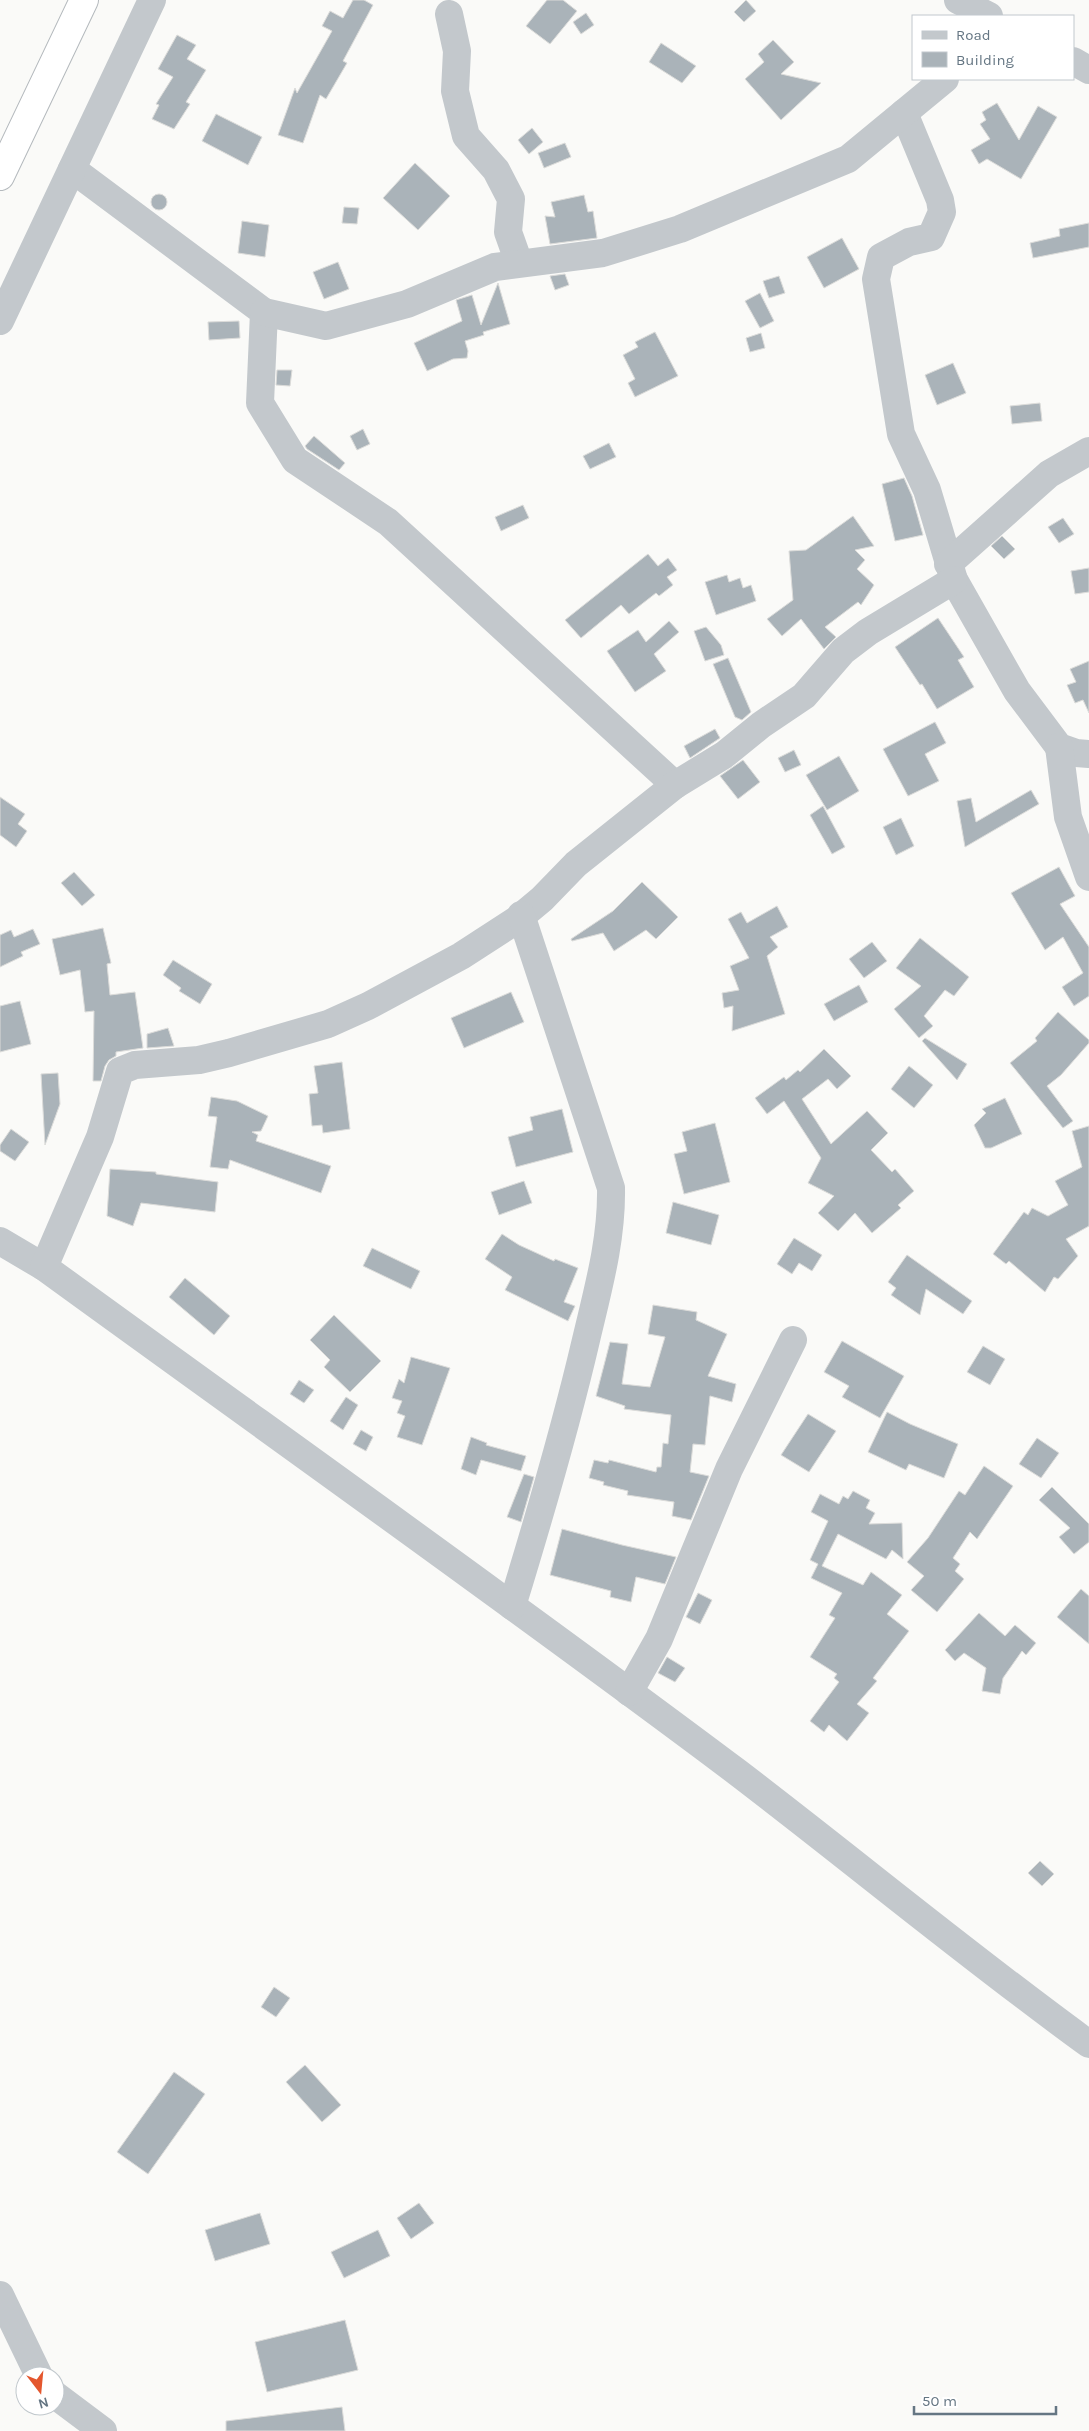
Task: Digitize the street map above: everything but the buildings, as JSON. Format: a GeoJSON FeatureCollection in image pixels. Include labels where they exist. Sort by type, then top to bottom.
{"type":"FeatureCollection","features":[{"type":"Feature","properties":{"kind":"highway"},"geometry":{"type":"LineString","coordinates":[[0,176],[84,0]]}},
{"type":"Feature","properties":{"kind":"street"},"geometry":{"type":"LineString","coordinates":[[0,321],[152,0]]}},
{"type":"Feature","properties":{"kind":"street"},"geometry":{"type":"LineString","coordinates":[[958,0],[987,15]]}},
{"type":"Feature","properties":{"kind":"street"},"geometry":{"type":"LineString","coordinates":[[449,14],[457,51],[455,91],[466,136],[496,170],[511,199],[508,232],[519,263]]}},
{"type":"Feature","properties":{"kind":"street"},"geometry":{"type":"LineString","coordinates":[[72,169],[264,312],[326,326],[407,304],[495,267],[603,253],[680,229],[733,208],[848,159],[944,80]]}},
{"type":"Feature","properties":{"kind":"street"},"geometry":{"type":"LineString","coordinates":[[904,113],[940,200],[942,212],[931,236],[909,242],[881,257],[876,278],[901,434],[927,490],[951,572],[1017,691],[1059,747],[1068,817],[1089,876]]}},
{"type":"Feature","properties":{"kind":"street"},"geometry":{"type":"LineString","coordinates":[[264,312],[260,403],[295,460],[388,522],[675,785]]}},
{"type":"Feature","properties":{"kind":"street"},"geometry":{"type":"LineString","coordinates":[[44,1267],[100,1137],[120,1072],[134,1065],[199,1060],[229,1054],[328,1024],[368,1006],[461,956],[521,915],[542,898],[576,864],[675,785],[724,755],[761,725],[804,696],[843,651],[951,572],[1049,474],[1089,451]]}},
{"type":"Feature","properties":{"kind":"street"},"geometry":{"type":"LineString","coordinates":[[1059,747],[1076,753],[1089,754]]}},
{"type":"Feature","properties":{"kind":"street"},"geometry":{"type":"LineString","coordinates":[[512,1606],[549,1483],[578,1376],[606,1258],[611,1213],[611,1188],[521,915]]}},
{"type":"Feature","properties":{"kind":"street"},"geometry":{"type":"LineString","coordinates":[[0,1241],[44,1267],[629,1692],[740,1775],[1026,1998],[1089,2044]]}},
{"type":"Feature","properties":{"kind":"street"},"geometry":{"type":"LineString","coordinates":[[629,1692],[660,1639],[729,1469],[792,1340]]}},
{"type":"Feature","properties":{"kind":"street"},"geometry":{"type":"LineString","coordinates":[[0,2295],[35,2366]]}},
{"type":"Feature","properties":{"kind":"street"},"geometry":{"type":"LineString","coordinates":[[65,2402],[103,2431]]}}]}
